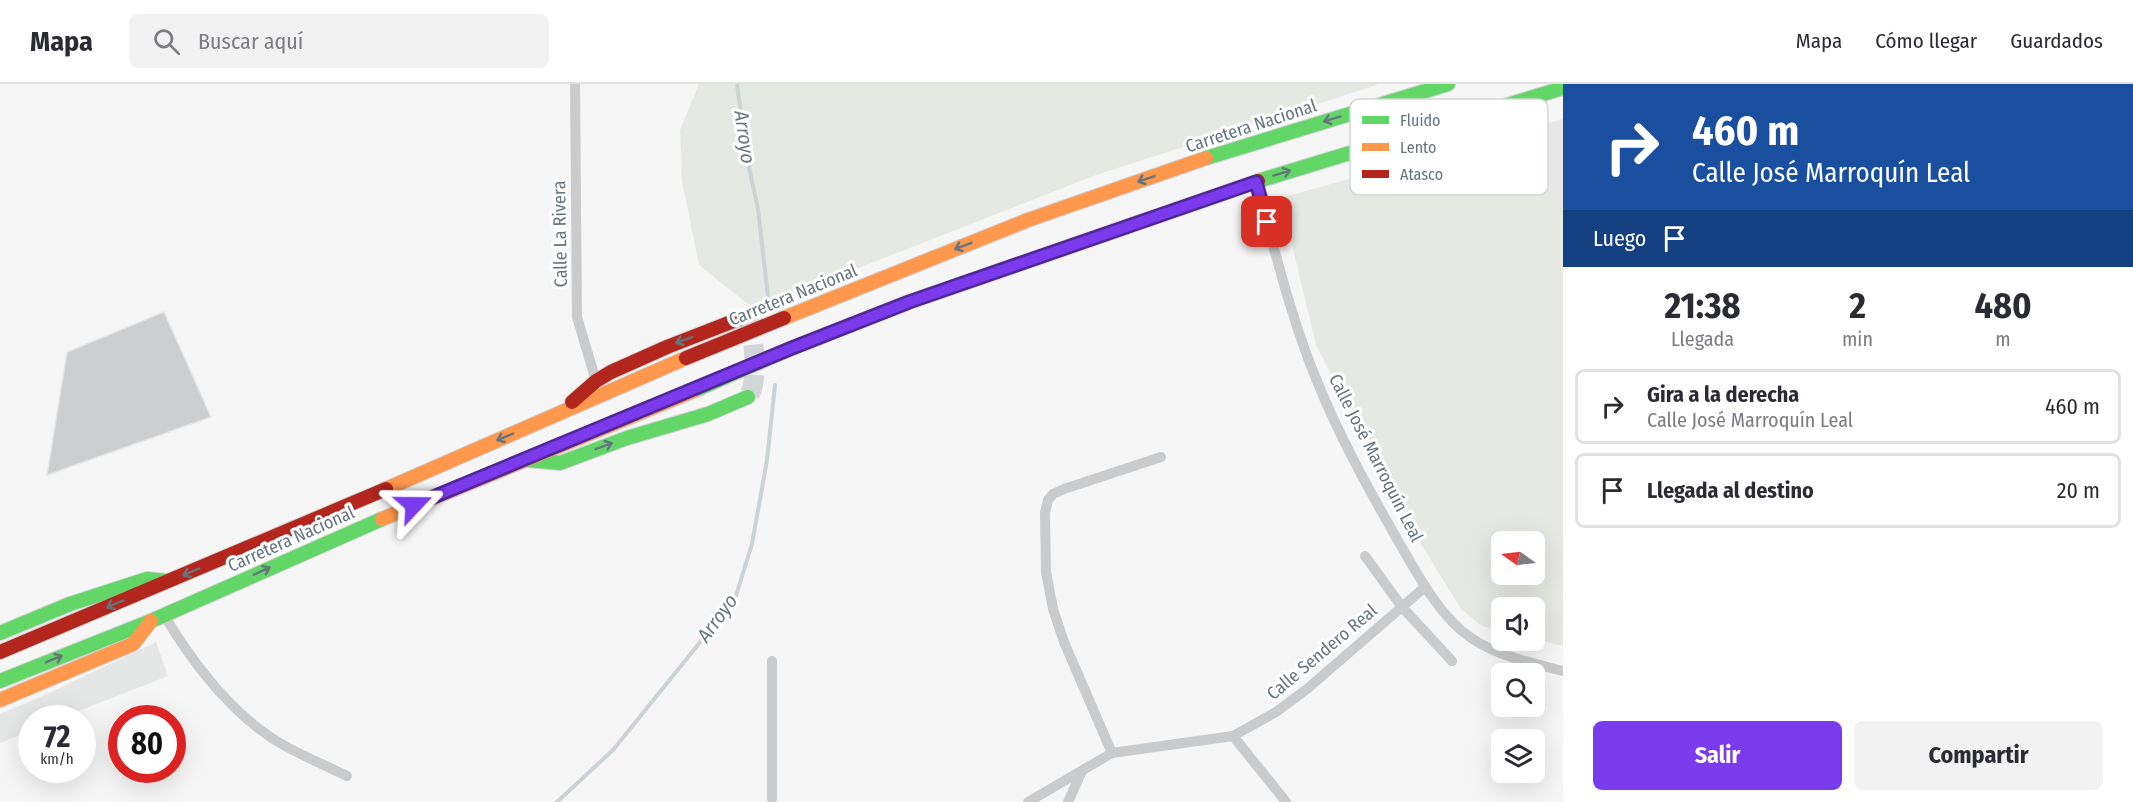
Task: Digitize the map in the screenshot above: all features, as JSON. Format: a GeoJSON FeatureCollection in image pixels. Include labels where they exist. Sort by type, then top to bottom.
{"type":"FeatureCollection","features":[{"type":"Feature","properties":{"kind":"main road","name":"Carretera Nacional"},"geometry":{"type":"LineString","coordinates":[[1398,99],[1448,84]]}},
{"type":"Feature","properties":{"kind":"main road","name":"Carretera Nacional"},"geometry":{"type":"LineString","coordinates":[[1527,99],[1563,88]]}},
{"type":"Feature","properties":{"kind":"main road","name":"Carretera Nacional"},"geometry":{"type":"LineString","coordinates":[[0,652],[686,358],[908,267],[1064,206],[1248,144],[1350,113]]}},
{"type":"Feature","properties":{"kind":"main road","name":"Carretera Nacional"},"geometry":{"type":"LineString","coordinates":[[0,681],[151,621],[348,533],[525,459],[909,302],[1256,182],[1350,153]]}},
{"type":"Feature","properties":{"kind":"main road"},"geometry":{"type":"LineString","coordinates":[[559,414],[596,381],[667,347],[739,319]]}},
{"type":"Feature","properties":{"kind":"main road"},"geometry":{"type":"LineString","coordinates":[[525,459],[548,463],[560,462],[627,438],[708,414],[748,397]]}},
{"type":"Feature","properties":{"kind":"main road","name":"Carretera Nacional"},"geometry":{"type":"LineString","coordinates":[[0,633],[70,604],[147,579],[169,581]]}},
{"type":"Feature","properties":{"kind":"main road","name":"Carretera Nacional"},"geometry":{"type":"LineString","coordinates":[[0,700],[133,644],[151,621]]}},
{"type":"Feature","properties":{"kind":"street","name":"Calle La Rivera"},"geometry":{"type":"LineString","coordinates":[[575,84],[577,317],[596,381]]}},
{"type":"Feature","properties":{"kind":"street","name":"Calle José Marroquín Leal"},"geometry":{"type":"LineString","coordinates":[[1256,182],[1290,303],[1316,381],[1369,490],[1425,587],[1445,615],[1464,633],[1478,642],[1512,658],[1563,670]]}},
{"type":"Feature","properties":{"kind":"street"},"geometry":{"type":"LineString","coordinates":[[1112,753],[1064,642],[1053,609],[1046,572],[1045,513],[1048,500],[1053,494],[1161,457]]}},
{"type":"Feature","properties":{"kind":"street"},"geometry":{"type":"LineString","coordinates":[[1365,556],[1402,607],[1452,661]]}},
{"type":"Feature","properties":{"kind":"street","name":"Calle Sendero Real"},"geometry":{"type":"LineString","coordinates":[[1028,802],[1112,753],[1233,736],[1276,712],[1307,689],[1425,587]]}},
{"type":"Feature","properties":{"kind":"street"},"geometry":{"type":"LineString","coordinates":[[164,615],[180,642],[240,714],[284,745],[347,776]]}},
{"type":"Feature","properties":{"kind":"street"},"geometry":{"type":"LineString","coordinates":[[771,801],[772,661]]}},
{"type":"Feature","properties":{"kind":"street"},"geometry":{"type":"LineString","coordinates":[[1233,736],[1286,802]]}},
{"type":"Feature","properties":{"kind":"street"},"geometry":{"type":"LineString","coordinates":[[1068,802],[1082,771]]}},
{"type":"Feature","properties":{"kind":"shaded area"},"geometry":{"type":"Polygon","coordinates":[[[699,84],[1380,84],[1096,175],[754,309],[699,265],[682,181],[680,130],[699,84]]]}},
{"type":"Feature","properties":{"kind":"shaded area"},"geometry":{"type":"Polygon","coordinates":[[[1563,119],[1563,646],[1545,642],[1545,597],[1491,597],[1491,628],[1482,626],[1461,609],[1402,513],[1316,345],[1281,198],[1350,179],[1350,195],[1548,195],[1548,123],[1563,119]]]}},
{"type":"Feature","properties":{"kind":"shaded area"},"geometry":{"type":"Polygon","coordinates":[[[156,642],[168,676],[94,705],[21,705],[156,642]]]}},
{"type":"Feature","properties":{"kind":"shaded area"},"geometry":{"type":"Polygon","coordinates":[[[18,706],[18,736],[0,743],[0,714],[18,706]]]}},
{"type":"Feature","properties":{"kind":"building"},"geometry":{"type":"Polygon","coordinates":[[[164,312],[211,417],[47,475],[67,352],[164,312]]]}},
{"type":"Feature","properties":{"kind":"waterway","name":"Arroyo"},"geometry":{"type":"LineString","coordinates":[[737,84],[748,163],[758,209],[768,297]]}},
{"type":"Feature","properties":{"kind":"waterway","name":"Arroyo"},"geometry":{"type":"LineString","coordinates":[[557,802],[613,750],[735,599],[752,544],[767,460],[775,385]]}},
{"type":"Feature","properties":{"kind":"tunnel"},"geometry":{"type":"LineString","coordinates":[[742,319],[750,325],[754,352],[754,382],[748,397]]}},
{"type":"Feature","properties":{"kind":"traffic: fast"},"geometry":{"type":"LineString","coordinates":[[1399,99],[1448,84]]}},
{"type":"Feature","properties":{"kind":"traffic: fast"},"geometry":{"type":"LineString","coordinates":[[1527,99],[1563,88]]}},
{"type":"Feature","properties":{"kind":"traffic: fast"},"geometry":{"type":"LineString","coordinates":[[1206,158],[1350,114]]}},
{"type":"Feature","properties":{"kind":"traffic: fast"},"geometry":{"type":"LineString","coordinates":[[1258,181],[1350,153]]}},
{"type":"Feature","properties":{"kind":"traffic: fast"},"geometry":{"type":"LineString","coordinates":[[698,389],[792,348]]}},
{"type":"Feature","properties":{"kind":"traffic: fast"},"geometry":{"type":"LineString","coordinates":[[527,460],[560,463],[627,438],[708,414],[748,397]]}},
{"type":"Feature","properties":{"kind":"traffic: fast"},"geometry":{"type":"LineString","coordinates":[[0,681],[151,621],[382,519]]}},
{"type":"Feature","properties":{"kind":"traffic: fast"},"geometry":{"type":"LineString","coordinates":[[0,633],[70,604],[147,579],[167,581]]}},
{"type":"Feature","properties":{"kind":"traffic: slow"},"geometry":{"type":"LineString","coordinates":[[784,318],[1028,220],[1206,158]]}},
{"type":"Feature","properties":{"kind":"traffic: slow"},"geometry":{"type":"LineString","coordinates":[[386,489],[686,358]]}},
{"type":"Feature","properties":{"kind":"traffic: slow"},"geometry":{"type":"LineString","coordinates":[[382,519],[698,389]]}},
{"type":"Feature","properties":{"kind":"traffic: slow"},"geometry":{"type":"LineString","coordinates":[[0,700],[133,644],[151,621]]}},
{"type":"Feature","properties":{"kind":"traffic: jam"},"geometry":{"type":"LineString","coordinates":[[792,348],[909,302],[1258,181]]}},
{"type":"Feature","properties":{"kind":"traffic: jam"},"geometry":{"type":"LineString","coordinates":[[686,358],[784,318]]}},
{"type":"Feature","properties":{"kind":"traffic: jam"},"geometry":{"type":"LineString","coordinates":[[572,402],[596,381],[611,372],[739,319]]}},
{"type":"Feature","properties":{"kind":"traffic: jam"},"geometry":{"type":"LineString","coordinates":[[0,652],[386,489]]}},
{"type":"Feature","properties":{"kind":"route"},"geometry":{"type":"LineString","coordinates":[[414,505],[698,389],[792,348],[909,302],[1256,182],[1267,222]]}}]}
